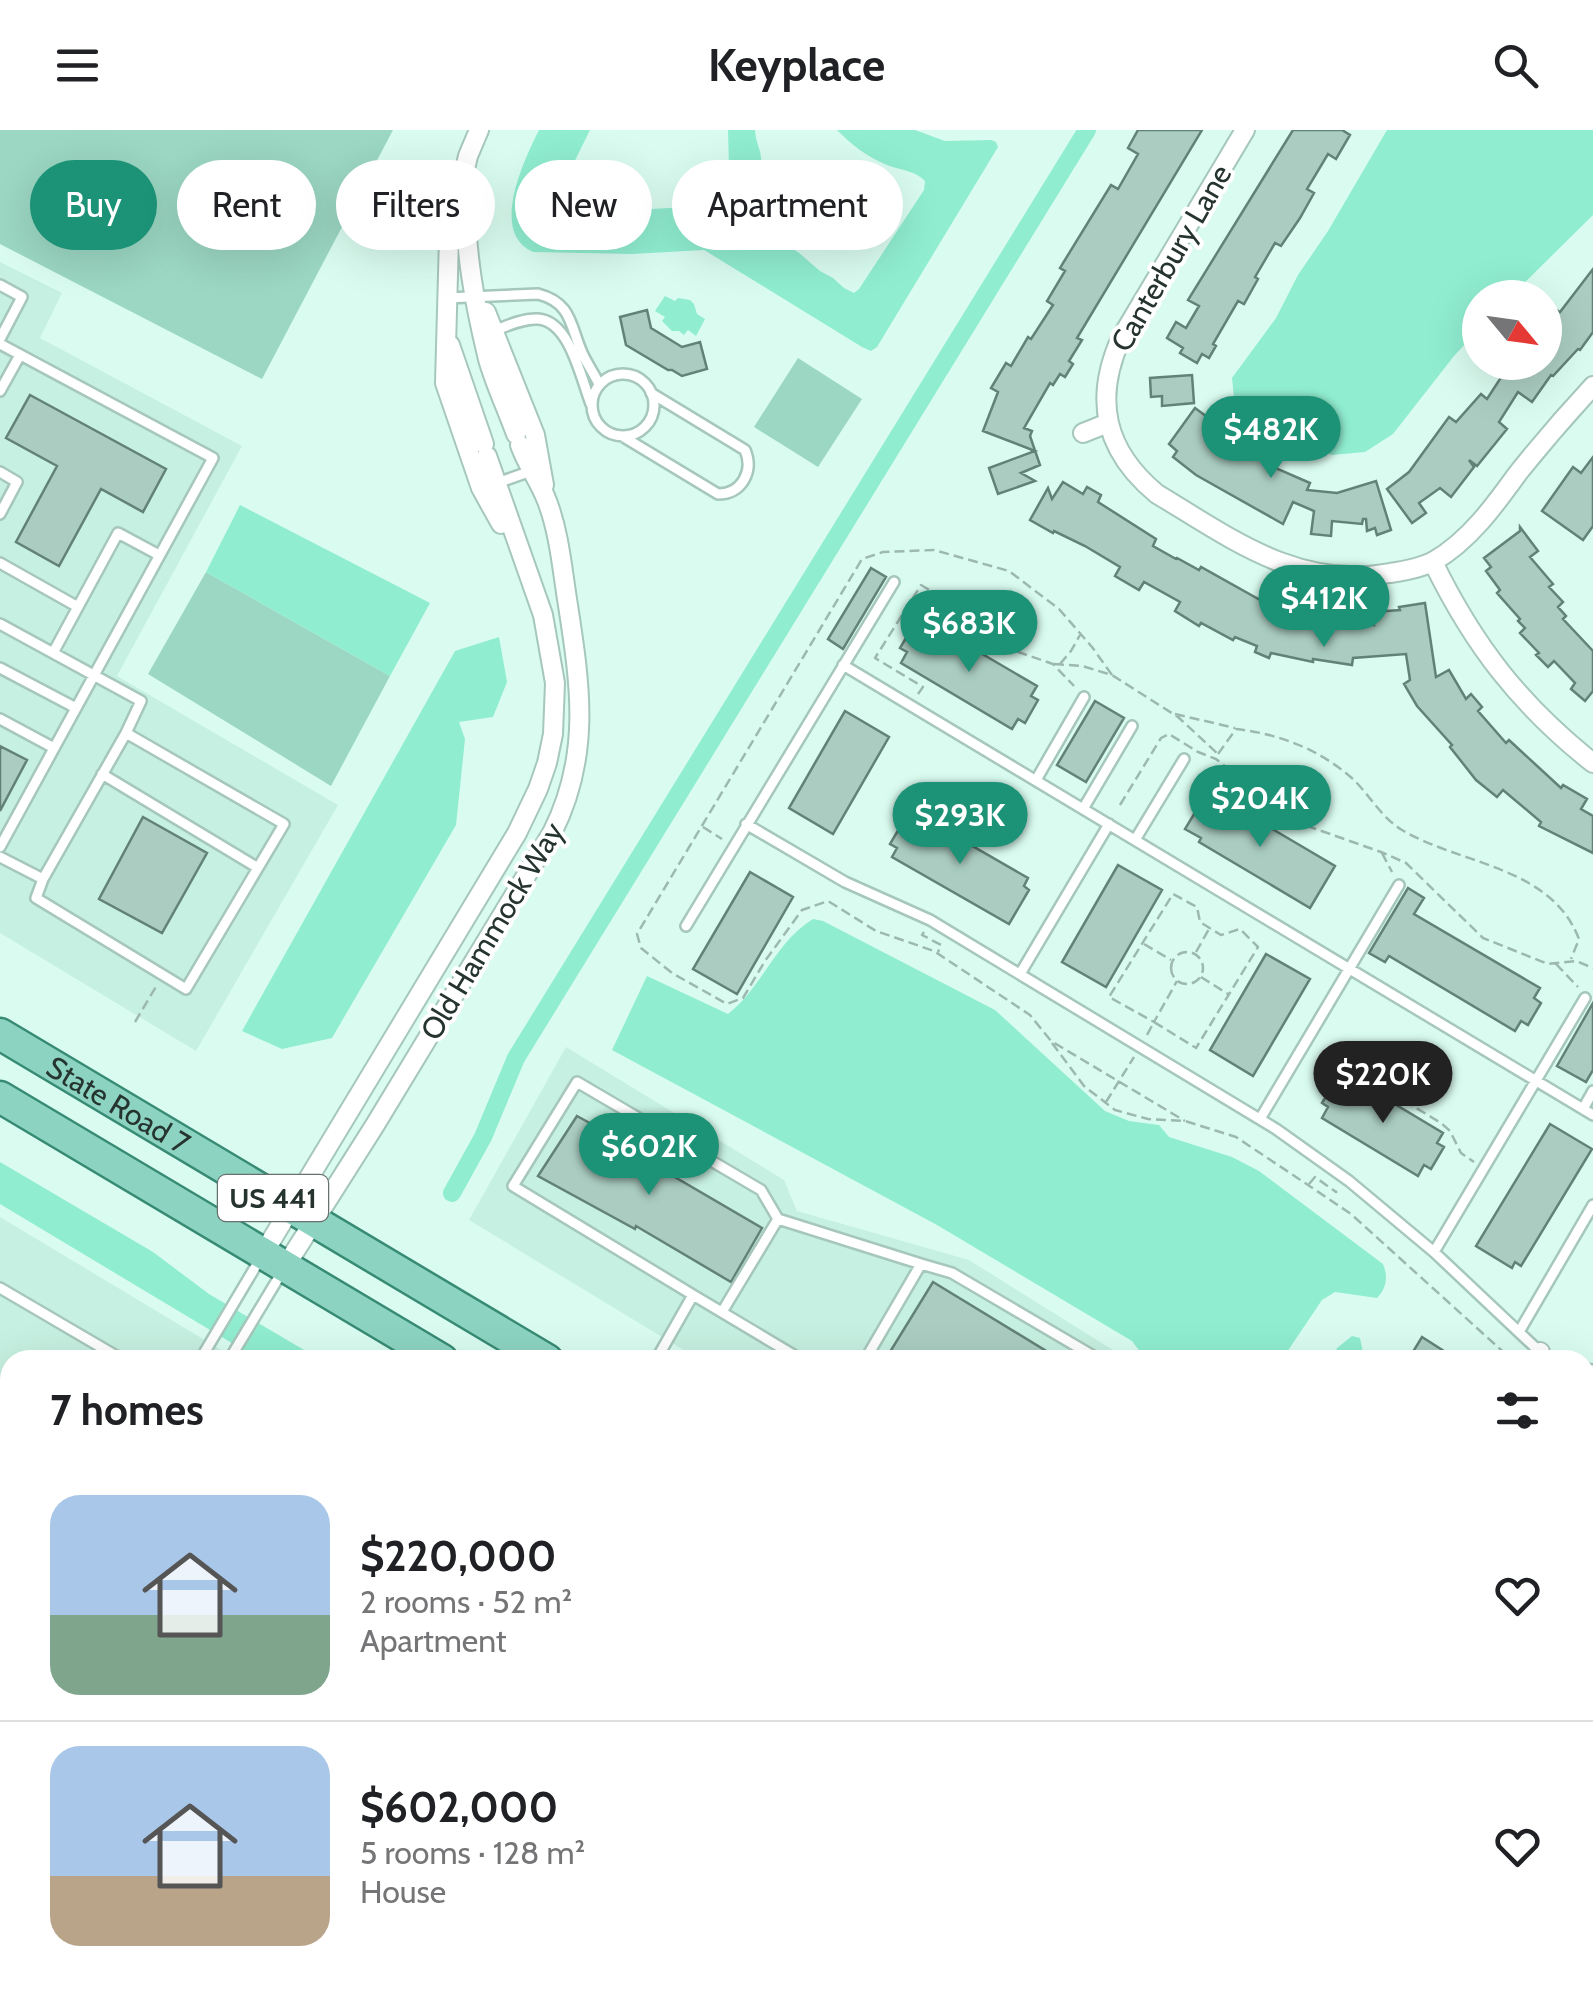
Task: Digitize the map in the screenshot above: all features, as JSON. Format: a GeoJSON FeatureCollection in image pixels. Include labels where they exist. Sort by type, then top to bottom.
{"type":"FeatureCollection","features":[{"type":"Feature","properties":{"kind":"main road","name":"State Road 7"},"geometry":{"type":"LineString","coordinates":[[0,1034],[530,1350]]}},
{"type":"Feature","properties":{"kind":"main road","name":"State Road 7"},"geometry":{"type":"LineString","coordinates":[[0,1097],[425,1350]]}},
{"type":"Feature","properties":{"kind":"street","name":"Old Hammock Way"},"geometry":{"type":"LineString","coordinates":[[274,1260],[302,1215],[375,1125],[552,833],[569,793],[578,751],[580,692],[559,546],[536,469],[518,440],[506,384],[476,293],[465,222],[467,180],[479,130]]}},
{"type":"Feature","properties":{"kind":"street","name":"Old Hammock Way"},"geometry":{"type":"LineString","coordinates":[[479,130],[468,156],[449,238],[445,383],[460,402],[485,450],[488,486]]}},
{"type":"Feature","properties":{"kind":"street","name":"Canterbury Lane"},"geometry":{"type":"LineString","coordinates":[[1245,130],[1112,358],[1105,401],[1115,444],[1140,480],[1157,494],[1273,562],[1299,570],[1353,577],[1407,570],[1433,562]]}},
{"type":"Feature","properties":{"kind":"street","name":"Old Hammock Way"},"geometry":{"type":"LineString","coordinates":[[506,384],[535,435],[536,469]]}},
{"type":"Feature","properties":{"kind":"street"},"geometry":{"type":"LineString","coordinates":[[1593,386],[1480,522],[1433,562],[1474,638],[1500,673],[1559,736],[1593,763]]}},
{"type":"Feature","properties":{"kind":"street","name":"Old Hammock Way"},"geometry":{"type":"LineString","coordinates":[[274,1260],[516,833],[538,789],[553,734],[556,683],[546,624],[488,486],[460,402]]}},
{"type":"Feature","properties":{"kind":"street"},"geometry":{"type":"LineString","coordinates":[[1083,433],[1108,423]]}},
{"type":"Feature","properties":{"kind":"lane"},"geometry":{"type":"LineString","coordinates":[[0,285],[22,296],[0,342],[212,458],[0,847]]}},
{"type":"Feature","properties":{"kind":"lane"},"geometry":{"type":"LineString","coordinates":[[446,298],[476,293],[544,295],[559,304],[570,318],[599,384]]}},
{"type":"Feature","properties":{"kind":"lane"},"geometry":{"type":"LineString","coordinates":[[489,332],[539,319],[560,330],[568,342],[596,423],[607,433],[622,436],[718,494],[738,488],[749,470],[745,450],[652,393]]}},
{"type":"Feature","properties":{"kind":"lane"},"geometry":{"type":"LineString","coordinates":[[0,392],[20,354]]}},
{"type":"Feature","properties":{"kind":"lane"},"geometry":{"type":"LineString","coordinates":[[592,406],[592,396],[599,384],[610,376],[624,373],[649,386],[653,414],[646,426],[622,436]]}},
{"type":"Feature","properties":{"kind":"lane"},"geometry":{"type":"LineString","coordinates":[[460,402],[506,384]]}},
{"type":"Feature","properties":{"kind":"lane"},"geometry":{"type":"LineString","coordinates":[[488,486],[536,469]]}},
{"type":"Feature","properties":{"kind":"lane"},"geometry":{"type":"LineString","coordinates":[[0,472],[18,482],[0,514]]}},
{"type":"Feature","properties":{"kind":"lane"},"geometry":{"type":"LineString","coordinates":[[53,653],[118,532],[160,555]]}},
{"type":"Feature","properties":{"kind":"lane"},"geometry":{"type":"LineString","coordinates":[[0,562],[78,607]]}},
{"type":"Feature","properties":{"kind":"lane"},"geometry":{"type":"LineString","coordinates":[[686,926],[894,582]]}},
{"type":"Feature","properties":{"kind":"lane"},"geometry":{"type":"LineString","coordinates":[[0,624],[141,701],[36,898],[186,989],[284,824],[126,732]]}},
{"type":"Feature","properties":{"kind":"lane"},"geometry":{"type":"LineString","coordinates":[[843,665],[1593,1115]]}},
{"type":"Feature","properties":{"kind":"lane"},"geometry":{"type":"LineString","coordinates":[[0,668],[76,708]]}},
{"type":"Feature","properties":{"kind":"lane"},"geometry":{"type":"LineString","coordinates":[[1036,780],[1084,697]]}},
{"type":"Feature","properties":{"kind":"lane"},"geometry":{"type":"LineString","coordinates":[[0,719],[54,748]]}},
{"type":"Feature","properties":{"kind":"lane"},"geometry":{"type":"LineString","coordinates":[[1084,809],[1132,726]]}},
{"type":"Feature","properties":{"kind":"lane"},"geometry":{"type":"LineString","coordinates":[[1135,840],[1184,759]]}},
{"type":"Feature","properties":{"kind":"lane"},"geometry":{"type":"LineString","coordinates":[[102,774],[258,868]]}},
{"type":"Feature","properties":{"kind":"lane"},"geometry":{"type":"LineString","coordinates":[[746,824],[844,882],[930,920],[1260,1119],[1349,1181],[1434,1252],[1536,1350]]}},
{"type":"Feature","properties":{"kind":"lane"},"geometry":{"type":"LineString","coordinates":[[1020,974],[1109,824]]}},
{"type":"Feature","properties":{"kind":"lane"},"geometry":{"type":"LineString","coordinates":[[0,857],[43,880]]}},
{"type":"Feature","properties":{"kind":"lane"},"geometry":{"type":"LineString","coordinates":[[1260,1119],[1399,885]]}},
{"type":"Feature","properties":{"kind":"lane"},"geometry":{"type":"LineString","coordinates":[[1434,1252],[1585,998]]}},
{"type":"Feature","properties":{"kind":"lane"},"geometry":{"type":"LineString","coordinates":[[785,1350],[513,1186],[576,1082],[761,1190],[778,1219],[952,1274],[1083,1350]]}},
{"type":"Feature","properties":{"kind":"lane"},"geometry":{"type":"LineString","coordinates":[[1583,1108],[1593,1091]]}},
{"type":"Feature","properties":{"kind":"lane"},"geometry":{"type":"LineString","coordinates":[[1519,1332],[1593,1205]]}},
{"type":"Feature","properties":{"kind":"lane"},"geometry":{"type":"LineString","coordinates":[[722,1312],[778,1219]]}},
{"type":"Feature","properties":{"kind":"lane"},"geometry":{"type":"LineString","coordinates":[[206,1350],[233,1304],[274,1260]]}},
{"type":"Feature","properties":{"kind":"lane"},"geometry":{"type":"LineString","coordinates":[[235,1350],[254,1319],[274,1260]]}},
{"type":"Feature","properties":{"kind":"lane"},"geometry":{"type":"LineString","coordinates":[[871,1350],[922,1264]]}},
{"type":"Feature","properties":{"kind":"lane"},"geometry":{"type":"LineString","coordinates":[[0,1288],[97,1350]]}},
{"type":"Feature","properties":{"kind":"lane"},"geometry":{"type":"LineString","coordinates":[[662,1350],[692,1295]]}},
{"type":"Feature","properties":{"kind":"path"},"geometry":{"type":"LineString","coordinates":[[1112,675],[1060,609],[1010,571],[934,550],[883,552],[862,559],[637,934],[641,948],[672,973],[727,1004],[742,998],[802,910],[828,901],[876,931],[937,953],[1030,1015],[1084,1086],[1115,1110],[1148,1120],[1185,1121]]}},
{"type":"Feature","properties":{"kind":"path"},"geometry":{"type":"LineString","coordinates":[[918,695],[923,688],[875,658],[921,585],[935,593],[968,627],[998,645],[1052,664],[1082,666],[1112,675],[1171,713],[1218,754],[1219,761]]}},
{"type":"Feature","properties":{"kind":"path"},"geometry":{"type":"LineString","coordinates":[[1060,664],[1080,633]]}},
{"type":"Feature","properties":{"kind":"path"},"geometry":{"type":"LineString","coordinates":[[1052,664],[1084,697]]}},
{"type":"Feature","properties":{"kind":"path"},"geometry":{"type":"LineString","coordinates":[[1171,713],[1302,745],[1352,778],[1399,828],[1446,850],[1512,873],[1545,894],[1573,924],[1579,939],[1570,962]]}},
{"type":"Feature","properties":{"kind":"path"},"geometry":{"type":"LineString","coordinates":[[1218,754],[1236,729]]}},
{"type":"Feature","properties":{"kind":"path"},"geometry":{"type":"LineString","coordinates":[[1120,805],[1161,738],[1168,734],[1219,761],[1282,817],[1406,864],[1483,938],[1548,964],[1576,961],[1593,968]]}},
{"type":"Feature","properties":{"kind":"path"},"geometry":{"type":"LineString","coordinates":[[702,826],[724,840]]}},
{"type":"Feature","properties":{"kind":"path"},"geometry":{"type":"LineString","coordinates":[[1381,852],[1399,885]]}},
{"type":"Feature","properties":{"kind":"path"},"geometry":{"type":"LineString","coordinates":[[1174,894],[1197,906],[1200,922],[1210,928],[1222,935],[1240,929],[1258,947],[1196,1048],[1109,997],[1174,894]]}},
{"type":"Feature","properties":{"kind":"path"},"geometry":{"type":"LineString","coordinates":[[1195,954],[1210,928]]}},
{"type":"Feature","properties":{"kind":"path"},"geometry":{"type":"LineString","coordinates":[[924,932],[922,935],[940,945],[937,953]]}},
{"type":"Feature","properties":{"kind":"path"},"geometry":{"type":"LineString","coordinates":[[1142,943],[1172,961]]}},
{"type":"Feature","properties":{"kind":"path"},"geometry":{"type":"LineString","coordinates":[[1184,952],[1195,954],[1204,966],[1201,977],[1187,984],[1177,981],[1171,972],[1172,961],[1184,952]]}},
{"type":"Feature","properties":{"kind":"path"},"geometry":{"type":"LineString","coordinates":[[1555,963],[1585,998]]}},
{"type":"Feature","properties":{"kind":"path"},"geometry":{"type":"LineString","coordinates":[[1201,977],[1229,995]]}},
{"type":"Feature","properties":{"kind":"path"},"geometry":{"type":"LineString","coordinates":[[1147,1036],[1177,981]]}},
{"type":"Feature","properties":{"kind":"path"},"geometry":{"type":"LineString","coordinates":[[134,1022],[157,985]]}},
{"type":"Feature","properties":{"kind":"path"},"geometry":{"type":"LineString","coordinates":[[1051,1042],[1185,1121],[1236,1137],[1351,1214],[1501,1350]]}},
{"type":"Feature","properties":{"kind":"path"},"geometry":{"type":"LineString","coordinates":[[1420,1060],[1424,1050]]}},
{"type":"Feature","properties":{"kind":"path"},"geometry":{"type":"LineString","coordinates":[[1327,1054],[1450,1131],[1462,1153],[1475,1164]]}},
{"type":"Feature","properties":{"kind":"path"},"geometry":{"type":"LineString","coordinates":[[1106,1103],[1134,1056]]}},
{"type":"Feature","properties":{"kind":"path"},"geometry":{"type":"LineString","coordinates":[[1420,1060],[1426,1069],[1425,1077],[1415,1084],[1407,1081],[1402,1070],[1405,1063],[1420,1060]]}},
{"type":"Feature","properties":{"kind":"path"},"geometry":{"type":"LineString","coordinates":[[1397,1096],[1407,1081]]}},
{"type":"Feature","properties":{"kind":"path"},"geometry":{"type":"LineString","coordinates":[[1308,1185],[1315,1177],[1336,1192],[1340,1188]]}},
{"type":"Feature","properties":{"kind":"shaded area"},"geometry":{"type":"Polygon","coordinates":[[[0,130],[393,130],[377,160],[336,160],[336,238],[262,379],[0,244],[0,130]]]}},
{"type":"Feature","properties":{"kind":"shaded area"},"geometry":{"type":"Polygon","coordinates":[[[539,130],[590,130],[575,160],[526,159],[539,130]]]}},
{"type":"Feature","properties":{"kind":"shaded area"},"geometry":{"type":"Polygon","coordinates":[[[728,130],[755,130],[761,160],[729,160],[728,130]]]}},
{"type":"Feature","properties":{"kind":"shaded area"},"geometry":{"type":"Polygon","coordinates":[[[837,130],[915,130],[945,141],[996,142],[998,147],[877,347],[871,351],[704,250],[794,250],[854,293],[885,250],[903,250],[903,222],[924,190],[925,181],[903,170],[903,160],[877,160],[837,130]]]}},
{"type":"Feature","properties":{"kind":"shaded area"},"geometry":{"type":"Polygon","coordinates":[[[1387,130],[1593,130],[1593,215],[1527,280],[1462,280],[1462,347],[1393,434],[1365,452],[1332,455],[1312,448],[1234,398],[1232,378],[1276,318],[1298,275],[1387,130]]]}},
{"type":"Feature","properties":{"kind":"shaded area"},"geometry":{"type":"Polygon","coordinates":[[[515,191],[515,233],[512,213],[515,191]]]}},
{"type":"Feature","properties":{"kind":"shaded area"},"geometry":{"type":"Polygon","coordinates":[[[672,208],[672,250],[704,250],[632,254],[530,250],[652,250],[652,209],[672,208]]]}},
{"type":"Feature","properties":{"kind":"shaded area"},"geometry":{"type":"Polygon","coordinates":[[[0,262],[62,293],[40,338],[242,446],[117,676],[338,805],[196,1051],[0,933],[0,262]]]}},
{"type":"Feature","properties":{"kind":"shaded area"},"geometry":{"type":"Polygon","coordinates":[[[665,296],[694,304],[697,314],[705,319],[696,336],[688,330],[684,335],[672,331],[662,321],[665,317],[655,311],[665,296]]]}},
{"type":"Feature","properties":{"kind":"shaded area"},"geometry":{"type":"Polygon","coordinates":[[[798,358],[862,399],[818,467],[754,427],[798,358]]]}},
{"type":"Feature","properties":{"kind":"shaded area"},"geometry":{"type":"Polygon","coordinates":[[[240,505],[430,603],[390,676],[206,572],[240,505]]]}},
{"type":"Feature","properties":{"kind":"shaded area"},"geometry":{"type":"Polygon","coordinates":[[[206,572],[390,676],[331,786],[148,674],[206,572]]]}},
{"type":"Feature","properties":{"kind":"shaded area"},"geometry":{"type":"Polygon","coordinates":[[[499,637],[507,682],[493,717],[459,722],[465,739],[456,825],[332,1038],[282,1049],[242,1031],[455,651],[499,637]]]}},
{"type":"Feature","properties":{"kind":"shaded area"},"geometry":{"type":"Polygon","coordinates":[[[813,919],[823,921],[995,1010],[1105,1111],[1129,1121],[1159,1125],[1169,1137],[1232,1157],[1259,1171],[1383,1264],[1383,1290],[1377,1298],[1335,1292],[1322,1300],[1288,1350],[1139,1350],[1132,1341],[937,1225],[612,1050],[647,976],[728,1014],[800,929],[813,919]]]}},
{"type":"Feature","properties":{"kind":"shaded area"},"geometry":{"type":"Polygon","coordinates":[[[566,1047],[784,1180],[797,1211],[969,1260],[1113,1350],[684,1350],[469,1220],[566,1047]]]}},
{"type":"Feature","properties":{"kind":"shaded area"},"geometry":{"type":"Polygon","coordinates":[[[0,1162],[153,1252],[209,1294],[304,1350],[243,1350],[0,1204],[0,1162]]]}},
{"type":"Feature","properties":{"kind":"shaded area"},"geometry":{"type":"Polygon","coordinates":[[[0,1217],[221,1350],[0,1350],[0,1217]]]}},
{"type":"Feature","properties":{"kind":"shaded area"},"geometry":{"type":"Polygon","coordinates":[[[1352,1336],[1360,1338],[1362,1350],[1336,1350],[1352,1336]]]}},
{"type":"Feature","properties":{"kind":"building"},"geometry":{"type":"Polygon","coordinates":[[[1138,130],[1202,130],[1077,338],[1082,340],[1069,361],[1073,364],[1065,377],[1060,374],[1053,385],[1050,383],[1024,428],[1032,431],[1030,436],[1040,465],[1021,473],[1035,481],[998,494],[989,468],[1035,451],[983,431],[998,392],[991,388],[1053,305],[1047,301],[1065,271],[1060,268],[1111,185],[1118,189],[1138,154],[1128,148],[1138,130]]]}},
{"type":"Feature","properties":{"kind":"building"},"geometry":{"type":"Polygon","coordinates":[[[1293,130],[1342,130],[1350,135],[1336,159],[1328,154],[1307,189],[1314,193],[1300,218],[1281,246],[1275,243],[1244,304],[1238,301],[1213,344],[1216,346],[1209,358],[1202,354],[1197,363],[1180,353],[1183,348],[1167,338],[1176,322],[1186,328],[1199,306],[1188,300],[1293,130]]]}},
{"type":"Feature","properties":{"kind":"building"},"geometry":{"type":"Polygon","coordinates":[[[1593,269],[1593,332],[1562,366],[1562,309],[1593,269]]]}},
{"type":"Feature","properties":{"kind":"building"},"geometry":{"type":"Polygon","coordinates":[[[647,310],[651,328],[682,347],[700,342],[707,369],[682,376],[626,345],[620,317],[647,310]]]}},
{"type":"Feature","properties":{"kind":"building"},"geometry":{"type":"Polygon","coordinates":[[[1192,375],[1194,403],[1162,406],[1162,396],[1151,397],[1150,378],[1192,375]]]}},
{"type":"Feature","properties":{"kind":"building"},"geometry":{"type":"Polygon","coordinates":[[[1499,380],[1547,380],[1532,402],[1518,392],[1499,422],[1507,429],[1477,466],[1469,460],[1474,467],[1451,497],[1440,488],[1419,503],[1426,513],[1412,523],[1387,489],[1409,472],[1449,417],[1456,422],[1481,394],[1487,399],[1499,380]]]}},
{"type":"Feature","properties":{"kind":"building"},"geometry":{"type":"Polygon","coordinates":[[[30,395],[166,469],[143,512],[101,489],[59,566],[16,542],[57,466],[6,438],[30,395]]]}},
{"type":"Feature","properties":{"kind":"building"},"geometry":{"type":"Polygon","coordinates":[[[1195,408],[1218,425],[1214,429],[1245,447],[1244,450],[1310,483],[1307,490],[1337,493],[1376,481],[1391,530],[1377,535],[1375,528],[1367,531],[1363,519],[1362,524],[1332,521],[1331,536],[1311,534],[1314,511],[1293,502],[1283,524],[1196,475],[1173,457],[1177,451],[1169,444],[1195,408]]]}},
{"type":"Feature","properties":{"kind":"building"},"geometry":{"type":"Polygon","coordinates":[[[1593,457],[1593,526],[1583,540],[1542,511],[1573,467],[1581,473],[1593,457]]]}},
{"type":"Feature","properties":{"kind":"building"},"geometry":{"type":"Polygon","coordinates":[[[1063,482],[1083,494],[1087,487],[1101,495],[1098,502],[1156,539],[1153,546],[1176,559],[1199,570],[1201,567],[1262,601],[1302,616],[1304,610],[1330,616],[1331,613],[1345,616],[1344,621],[1374,625],[1373,612],[1425,603],[1436,677],[1449,670],[1466,699],[1471,694],[1482,707],[1478,711],[1506,743],[1509,740],[1561,788],[1563,785],[1587,799],[1581,809],[1593,816],[1593,853],[1539,826],[1541,822],[1503,790],[1497,797],[1476,780],[1404,684],[1410,680],[1406,654],[1353,658],[1352,665],[1271,653],[1269,658],[1255,652],[1257,646],[1235,637],[1233,640],[1201,623],[1199,626],[1175,611],[1180,602],[1144,582],[1139,590],[1115,576],[1120,567],[1030,520],[1048,488],[1052,499],[1063,482]]]}},
{"type":"Feature","properties":{"kind":"building"},"geometry":{"type":"Polygon","coordinates":[[[1520,527],[1538,551],[1530,557],[1563,602],[1558,607],[1566,616],[1563,619],[1593,651],[1593,691],[1585,701],[1571,689],[1575,683],[1554,661],[1548,667],[1536,655],[1539,653],[1520,633],[1525,628],[1520,619],[1497,593],[1500,590],[1486,571],[1491,567],[1484,558],[1520,531],[1520,527]]]}},
{"type":"Feature","properties":{"kind":"building"},"geometry":{"type":"Polygon","coordinates":[[[871,568],[886,577],[843,649],[828,639],[871,568]]]}},
{"type":"Feature","properties":{"kind":"building"},"geometry":{"type":"Polygon","coordinates":[[[926,621],[1037,686],[1031,696],[1038,700],[1025,723],[1018,719],[1012,729],[901,663],[907,652],[900,648],[913,626],[921,630],[926,621]]]}},
{"type":"Feature","properties":{"kind":"building"},"geometry":{"type":"Polygon","coordinates":[[[1095,701],[1124,718],[1086,782],[1057,765],[1095,701]]]}},
{"type":"Feature","properties":{"kind":"building"},"geometry":{"type":"Polygon","coordinates":[[[845,711],[889,737],[833,834],[789,808],[845,711]]]}},
{"type":"Feature","properties":{"kind":"building"},"geometry":{"type":"Polygon","coordinates":[[[0,746],[27,760],[0,811],[0,746]]]}},
{"type":"Feature","properties":{"kind":"building"},"geometry":{"type":"Polygon","coordinates":[[[1208,791],[1335,866],[1310,908],[1199,842],[1201,838],[1185,829],[1208,791]]]}},
{"type":"Feature","properties":{"kind":"building"},"geometry":{"type":"Polygon","coordinates":[[[910,810],[1028,878],[1024,886],[1029,890],[1009,924],[892,857],[897,848],[890,844],[910,810]]]}},
{"type":"Feature","properties":{"kind":"building"},"geometry":{"type":"Polygon","coordinates":[[[143,817],[207,853],[162,933],[99,899],[143,817]]]}},
{"type":"Feature","properties":{"kind":"building"},"geometry":{"type":"Polygon","coordinates":[[[1118,865],[1162,890],[1106,987],[1062,962],[1118,865]]]}},
{"type":"Feature","properties":{"kind":"building"},"geometry":{"type":"Polygon","coordinates":[[[750,872],[793,897],[737,994],[693,969],[750,872]]]}},
{"type":"Feature","properties":{"kind":"building"},"geometry":{"type":"Polygon","coordinates":[[[1408,888],[1424,898],[1414,914],[1540,988],[1534,998],[1541,1003],[1528,1025],[1521,1021],[1515,1031],[1389,956],[1385,962],[1369,953],[1408,888]]]}},
{"type":"Feature","properties":{"kind":"building"},"geometry":{"type":"Polygon","coordinates":[[[1266,954],[1310,979],[1253,1076],[1210,1050],[1266,954]]]}},
{"type":"Feature","properties":{"kind":"building"},"geometry":{"type":"Polygon","coordinates":[[[1593,1003],[1593,1070],[1586,1082],[1557,1066],[1593,1003]]]}},
{"type":"Feature","properties":{"kind":"building"},"geometry":{"type":"Polygon","coordinates":[[[1348,1076],[1443,1133],[1437,1143],[1444,1147],[1431,1169],[1424,1165],[1418,1176],[1322,1118],[1328,1107],[1322,1103],[1335,1082],[1342,1086],[1348,1076]]]}},
{"type":"Feature","properties":{"kind":"building"},"geometry":{"type":"Polygon","coordinates":[[[577,1116],[671,1168],[668,1173],[762,1228],[731,1282],[636,1226],[635,1229],[538,1176],[577,1116]]]}},
{"type":"Feature","properties":{"kind":"building"},"geometry":{"type":"Polygon","coordinates":[[[1550,1124],[1592,1149],[1521,1266],[1515,1262],[1512,1268],[1476,1246],[1550,1124]]]}},
{"type":"Feature","properties":{"kind":"building"},"geometry":{"type":"Polygon","coordinates":[[[933,1282],[1045,1350],[891,1350],[933,1282]]]}},
{"type":"Feature","properties":{"kind":"building"},"geometry":{"type":"Polygon","coordinates":[[[1422,1337],[1442,1350],[1414,1350],[1422,1337]]]}},
{"type":"Feature","properties":{"kind":"waterway"},"geometry":{"type":"LineString","coordinates":[[452,1193],[483,1137],[516,1058],[1087,130]]}}]}
